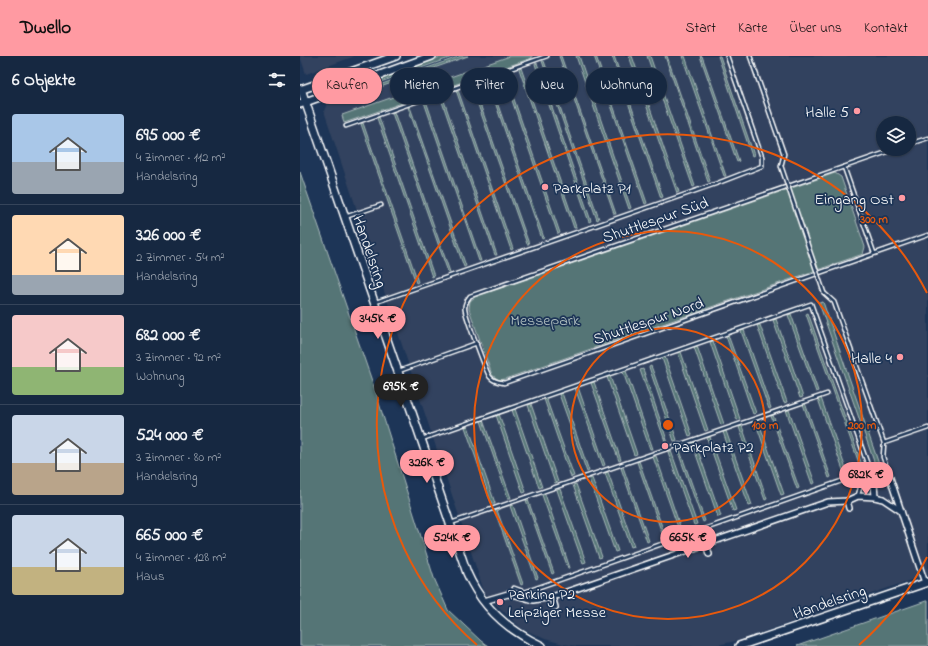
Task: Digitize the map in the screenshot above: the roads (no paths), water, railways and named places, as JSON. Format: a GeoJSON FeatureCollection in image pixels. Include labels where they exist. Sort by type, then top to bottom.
{"type":"FeatureCollection","features":[{"type":"Feature","properties":{"kind":"main road"},"geometry":{"type":"LineString","coordinates":[[300,88],[325,81],[396,56]]}},
{"type":"Feature","properties":{"kind":"main road"},"geometry":{"type":"LineString","coordinates":[[303,103],[432,56]]}},
{"type":"Feature","properties":{"kind":"main road","name":"Handelsring"},"geometry":{"type":"LineString","coordinates":[[300,88],[303,103],[399,371],[467,573],[474,588],[496,616],[513,631],[542,646]]}},
{"type":"Feature","properties":{"kind":"main road","name":"Handelsring"},"geometry":{"type":"LineString","coordinates":[[739,646],[926,582]]}},
{"type":"Feature","properties":{"kind":"street"},"geometry":{"type":"LineString","coordinates":[[888,472],[926,582]]}},
{"type":"Feature","properties":{"kind":"street"},"geometry":{"type":"LineString","coordinates":[[875,497],[874,484],[890,478]]}},
{"type":"Feature","properties":{"kind":"street"},"geometry":{"type":"LineString","coordinates":[[484,601],[508,594],[533,600],[552,597],[828,502],[847,501],[858,496],[875,497],[883,499],[902,512]]}},
{"type":"Feature","properties":{"kind":"street"},"geometry":{"type":"LineString","coordinates":[[847,501],[849,508]]}},
{"type":"Feature","properties":{"kind":"street"},"geometry":{"type":"LineString","coordinates":[[706,544],[709,554]]}},
{"type":"Feature","properties":{"kind":"street"},"geometry":{"type":"LineString","coordinates":[[552,597],[555,607]]}},
{"type":"Feature","properties":{"kind":"lane"},"geometry":{"type":"LineString","coordinates":[[346,126],[547,56]]}},
{"type":"Feature","properties":{"kind":"lane"},"geometry":{"type":"LineString","coordinates":[[374,302],[708,187],[762,166],[762,157],[727,56]]}},
{"type":"Feature","properties":{"kind":"lane"},"geometry":{"type":"LineString","coordinates":[[750,56],[784,154],[781,166],[824,293],[834,302],[884,443],[883,457],[888,472]]}},
{"type":"Feature","properties":{"kind":"lane"},"geometry":{"type":"LineString","coordinates":[[916,142],[928,138]]}},
{"type":"Feature","properties":{"kind":"lane","name":"Shuttlespur Süd"},"geometry":{"type":"LineString","coordinates":[[477,343],[465,309],[466,301],[470,296],[876,156]]}},
{"type":"Feature","properties":{"kind":"lane"},"geometry":{"type":"LineString","coordinates":[[844,167],[874,253]]}},
{"type":"Feature","properties":{"kind":"lane"},"geometry":{"type":"LineString","coordinates":[[345,217],[381,205]]}},
{"type":"Feature","properties":{"kind":"lane","name":"Shuttlespur Nord"},"geometry":{"type":"LineString","coordinates":[[477,343],[490,377],[497,382],[504,383],[928,235]]}},
{"type":"Feature","properties":{"kind":"lane"},"geometry":{"type":"LineString","coordinates":[[422,439],[458,425],[811,304],[870,471],[525,592],[514,588]]}},
{"type":"Feature","properties":{"kind":"lane"},"geometry":{"type":"LineString","coordinates":[[399,371],[477,343]]}},
{"type":"Feature","properties":{"kind":"lane"},"geometry":{"type":"LineString","coordinates":[[450,523],[827,394]]}},
{"type":"Feature","properties":{"kind":"lane"},"geometry":{"type":"LineString","coordinates":[[884,443],[928,428]]}},
{"type":"Feature","properties":{"kind":"lane"},"geometry":{"type":"LineString","coordinates":[[857,475],[860,488],[858,496]]}},
{"type":"Feature","properties":{"kind":"place","name":"Halle 5"},"geometry":{"type":"Point","coordinates":[857,111]}},
{"type":"Feature","properties":{"kind":"place","name":"Parkplatz P1"},"geometry":{"type":"Point","coordinates":[545,187]}},
{"type":"Feature","properties":{"kind":"place","name":"Eingang Ost"},"geometry":{"type":"Point","coordinates":[902,198]}},
{"type":"Feature","properties":{"kind":"place","name":"Halle 4"},"geometry":{"type":"Point","coordinates":[900,357]}},
{"type":"Feature","properties":{"kind":"place","name":"Parkplatz P2"},"geometry":{"type":"Point","coordinates":[665,446]}},
{"type":"Feature","properties":{"kind":"place","name":"Parking P2 Leipziger Messe"},"geometry":{"type":"Point","coordinates":[500,602]}},
{"type":"Feature","properties":{"kind":"park label","name":"Messepark"},"geometry":{"type":"Point","coordinates":[545,319]}}]}
